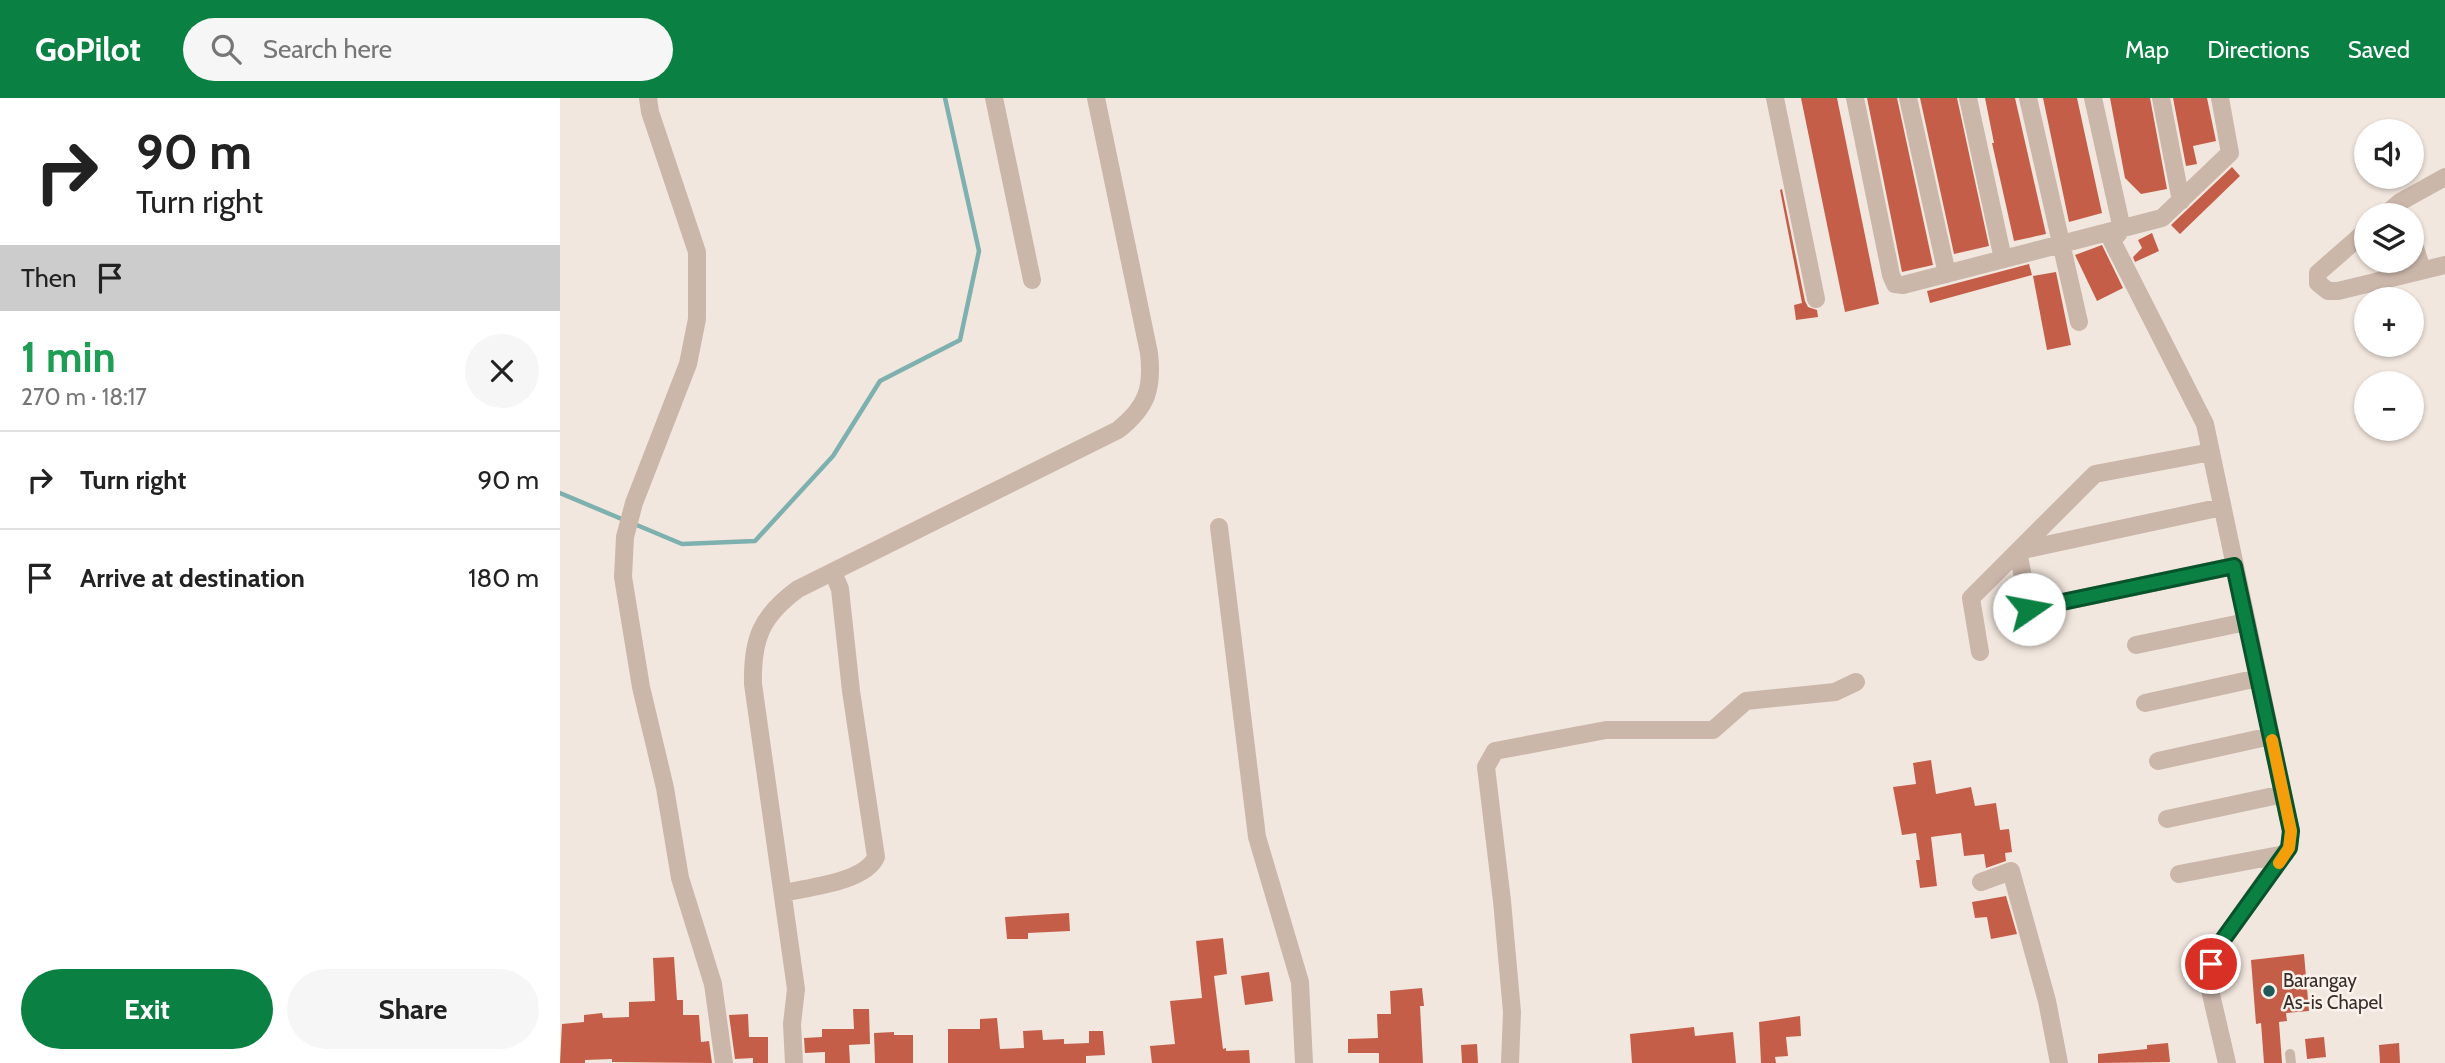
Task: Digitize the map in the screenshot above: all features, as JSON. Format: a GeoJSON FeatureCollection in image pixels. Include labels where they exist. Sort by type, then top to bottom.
{"type":"FeatureCollection","features":[{"type":"Feature","properties":{"kind":"street"},"geometry":{"type":"LineString","coordinates":[[648,98],[650,112],[697,252],[697,319],[688,365],[634,503],[625,537],[623,577],[641,687],[665,788],[680,878],[713,984],[724,1063]]}},
{"type":"Feature","properties":{"kind":"street"},"geometry":{"type":"LineString","coordinates":[[995,98],[1032,280]]}},
{"type":"Feature","properties":{"kind":"street"},"geometry":{"type":"LineString","coordinates":[[794,1063],[792,1024],[796,989],[757,715],[753,663],[755,645],[764,622],[785,598],[798,589],[1118,430],[1135,417],[1148,395],[1151,375],[1149,353],[1096,98]]}},
{"type":"Feature","properties":{"kind":"street"},"geometry":{"type":"LineString","coordinates":[[1776,98],[1816,299]]}},
{"type":"Feature","properties":{"kind":"street"},"geometry":{"type":"LineString","coordinates":[[1854,98],[1891,275],[1895,284],[1903,285],[2162,218],[2230,153],[2220,98]]}},
{"type":"Feature","properties":{"kind":"street"},"geometry":{"type":"LineString","coordinates":[[1908,98],[1947,274]]}},
{"type":"Feature","properties":{"kind":"street"},"geometry":{"type":"LineString","coordinates":[[1968,98],[2003,259]]}},
{"type":"Feature","properties":{"kind":"street"},"geometry":{"type":"LineString","coordinates":[[2028,98],[2079,322]]}},
{"type":"Feature","properties":{"kind":"street"},"geometry":{"type":"LineString","coordinates":[[2093,98],[2122,229]]}},
{"type":"Feature","properties":{"kind":"street"},"geometry":{"type":"LineString","coordinates":[[2161,98],[2181,201]]}},
{"type":"Feature","properties":{"kind":"street"},"geometry":{"type":"LineString","coordinates":[[2410,203],[2445,177]]}},
{"type":"Feature","properties":{"kind":"street"},"geometry":{"type":"LineString","coordinates":[[2122,229],[2112,242],[2205,424],[2291,831],[2289,848],[2222,941],[2211,964],[2210,989],[2227,1063]]}},
{"type":"Feature","properties":{"kind":"street"},"geometry":{"type":"LineString","coordinates":[[2354,242],[2318,273],[2318,283],[2328,291],[2338,291],[2410,273]]}},
{"type":"Feature","properties":{"kind":"street"},"geometry":{"type":"LineString","coordinates":[[2424,270],[2445,265]]}},
{"type":"Feature","properties":{"kind":"street"},"geometry":{"type":"LineString","coordinates":[[1980,652],[1971,598],[2095,474],[2211,452]]}},
{"type":"Feature","properties":{"kind":"street"},"geometry":{"type":"LineString","coordinates":[[2018,551],[2222,507]]}},
{"type":"Feature","properties":{"kind":"street"},"geometry":{"type":"LineString","coordinates":[[1219,527],[1257,837],[1300,982],[1304,1063]]}},
{"type":"Feature","properties":{"kind":"street"},"geometry":{"type":"LineString","coordinates":[[2018,551],[2029,609],[2234,566]]}},
{"type":"Feature","properties":{"kind":"street"},"geometry":{"type":"LineString","coordinates":[[784,893],[854,877],[868,870],[876,858],[851,691],[840,589],[833,572]]}},
{"type":"Feature","properties":{"kind":"street"},"geometry":{"type":"LineString","coordinates":[[2136,645],[2246,622]]}},
{"type":"Feature","properties":{"kind":"street"},"geometry":{"type":"LineString","coordinates":[[2145,703],[2258,678]]}},
{"type":"Feature","properties":{"kind":"street"},"geometry":{"type":"LineString","coordinates":[[1510,1063],[1512,1012],[1486,767],[1494,751],[1606,730],[1713,730],[1746,701],[1835,691],[1856,682]]}},
{"type":"Feature","properties":{"kind":"street"},"geometry":{"type":"LineString","coordinates":[[2158,761],[2271,736]]}},
{"type":"Feature","properties":{"kind":"street"},"geometry":{"type":"LineString","coordinates":[[2167,819],[2283,794]]}},
{"type":"Feature","properties":{"kind":"street"},"geometry":{"type":"LineString","coordinates":[[2179,874],[2285,854]]}},
{"type":"Feature","properties":{"kind":"street"},"geometry":{"type":"LineString","coordinates":[[1981,882],[2011,871],[2047,1001],[2059,1063]]}},
{"type":"Feature","properties":{"kind":"building"},"geometry":{"type":"Polygon","coordinates":[[[1801,98],[1837,98],[1879,304],[1845,312],[1801,98]]]}},
{"type":"Feature","properties":{"kind":"building"},"geometry":{"type":"Polygon","coordinates":[[[1867,98],[1897,98],[1933,265],[1902,272],[1867,98]]]}},
{"type":"Feature","properties":{"kind":"building"},"geometry":{"type":"Polygon","coordinates":[[[1920,98],[1957,98],[1989,246],[1954,254],[1920,98]]]}},
{"type":"Feature","properties":{"kind":"building"},"geometry":{"type":"Polygon","coordinates":[[[1985,98],[2015,98],[2046,234],[2014,241],[1985,98]]]}},
{"type":"Feature","properties":{"kind":"building"},"geometry":{"type":"Polygon","coordinates":[[[2043,98],[2077,98],[2102,213],[2069,222],[2043,98]]]}},
{"type":"Feature","properties":{"kind":"building"},"geometry":{"type":"Polygon","coordinates":[[[2110,98],[2150,98],[2167,189],[2141,194],[2125,178],[2110,98]]]}},
{"type":"Feature","properties":{"kind":"building"},"geometry":{"type":"Polygon","coordinates":[[[2173,98],[2207,98],[2216,141],[2193,146],[2197,164],[2186,166],[2173,98]]]}},
{"type":"Feature","properties":{"kind":"building"},"geometry":{"type":"Polygon","coordinates":[[[2232,167],[2240,176],[2180,234],[2171,225],[2232,167]]]}},
{"type":"Feature","properties":{"kind":"building"},"geometry":{"type":"Polygon","coordinates":[[[1782,189],[1805,301],[1808,307],[1817,310],[1818,317],[1796,320],[1794,305],[1802,303],[1780,190],[1782,189]]]}},
{"type":"Feature","properties":{"kind":"building"},"geometry":{"type":"Polygon","coordinates":[[[2152,233],[2159,251],[2135,262],[2133,257],[2142,248],[2138,240],[2152,233]]]}},
{"type":"Feature","properties":{"kind":"building"},"geometry":{"type":"Polygon","coordinates":[[[2102,245],[2123,288],[2097,301],[2075,255],[2102,245]]]}},
{"type":"Feature","properties":{"kind":"building"},"geometry":{"type":"Polygon","coordinates":[[[2029,264],[2032,275],[1930,303],[1927,291],[2029,264]]]}},
{"type":"Feature","properties":{"kind":"building"},"geometry":{"type":"Polygon","coordinates":[[[2056,272],[2071,345],[2047,350],[2033,276],[2056,272]]]}},
{"type":"Feature","properties":{"kind":"building"},"geometry":{"type":"Polygon","coordinates":[[[1931,760],[1936,794],[1971,787],[1975,806],[1996,803],[2000,830],[2009,829],[2012,852],[2005,853],[2006,861],[1986,868],[1984,854],[1964,856],[1961,833],[1931,837],[1937,886],[1920,888],[1916,833],[1902,835],[1893,787],[1916,784],[1913,763],[1931,760]]]}},
{"type":"Feature","properties":{"kind":"building"},"geometry":{"type":"Polygon","coordinates":[[[2006,896],[2017,934],[1991,939],[1987,917],[1975,918],[1972,902],[2006,896]]]}},
{"type":"Feature","properties":{"kind":"building"},"geometry":{"type":"Polygon","coordinates":[[[1069,913],[1070,931],[1028,933],[1028,939],[1007,939],[1005,917],[1069,913]]]}},
{"type":"Feature","properties":{"kind":"building"},"geometry":{"type":"Polygon","coordinates":[[[1223,938],[1227,974],[1214,976],[1223,1049],[1249,1050],[1250,1063],[1152,1063],[1150,1046],[1175,1044],[1170,1001],[1202,998],[1196,941],[1223,938]]]}},
{"type":"Feature","properties":{"kind":"building"},"geometry":{"type":"Polygon","coordinates":[[[2304,954],[2309,1011],[2286,1013],[2287,1021],[2279,1022],[2282,1063],[2264,1063],[2261,1023],[2256,1024],[2251,960],[2304,954]]]}},
{"type":"Feature","properties":{"kind":"building"},"geometry":{"type":"Polygon","coordinates":[[[674,957],[677,1000],[683,1000],[683,1015],[699,1015],[701,1042],[709,1041],[712,1063],[612,1062],[612,1059],[560,1063],[562,1024],[584,1022],[584,1015],[602,1013],[603,1018],[629,1017],[629,1002],[655,1001],[653,958],[674,957]]]}},
{"type":"Feature","properties":{"kind":"building"},"geometry":{"type":"Polygon","coordinates":[[[1269,972],[1273,1001],[1245,1005],[1241,976],[1269,972]]]}},
{"type":"Feature","properties":{"kind":"building"},"geometry":{"type":"Polygon","coordinates":[[[1422,988],[1424,1006],[1420,1006],[1423,1063],[1379,1063],[1379,1053],[1348,1053],[1348,1039],[1378,1038],[1377,1014],[1391,1014],[1390,991],[1422,988]]]}},
{"type":"Feature","properties":{"kind":"building"},"geometry":{"type":"Polygon","coordinates":[[[853,1009],[869,1009],[870,1044],[849,1045],[850,1063],[825,1063],[825,1052],[805,1053],[804,1038],[822,1037],[822,1029],[854,1029],[853,1009]]]}},
{"type":"Feature","properties":{"kind":"building"},"geometry":{"type":"Polygon","coordinates":[[[748,1014],[749,1037],[768,1037],[768,1063],[753,1063],[753,1058],[735,1059],[729,1015],[748,1014]]]}},
{"type":"Feature","properties":{"kind":"building"},"geometry":{"type":"Polygon","coordinates":[[[1800,1016],[1801,1036],[1786,1037],[1788,1056],[1775,1057],[1776,1063],[1761,1063],[1759,1022],[1800,1016]]]}},
{"type":"Feature","properties":{"kind":"building"},"geometry":{"type":"Polygon","coordinates":[[[997,1018],[1000,1049],[1024,1048],[1023,1031],[1042,1030],[1043,1040],[1064,1039],[1064,1044],[1089,1043],[1089,1031],[1103,1031],[1105,1055],[1086,1056],[1086,1063],[948,1063],[948,1029],[980,1029],[980,1019],[997,1018]]]}},
{"type":"Feature","properties":{"kind":"building"},"geometry":{"type":"Polygon","coordinates":[[[1694,1027],[1695,1036],[1733,1032],[1736,1063],[1632,1063],[1630,1034],[1694,1027]]]}},
{"type":"Feature","properties":{"kind":"building"},"geometry":{"type":"Polygon","coordinates":[[[894,1032],[894,1035],[913,1035],[913,1063],[875,1063],[874,1033],[894,1032]]]}},
{"type":"Feature","properties":{"kind":"building"},"geometry":{"type":"Polygon","coordinates":[[[2324,1037],[2326,1057],[2307,1059],[2305,1039],[2324,1037]]]}},
{"type":"Feature","properties":{"kind":"building"},"geometry":{"type":"Polygon","coordinates":[[[2168,1043],[2170,1062],[2098,1063],[2098,1054],[2147,1049],[2147,1045],[2168,1043]]]}},
{"type":"Feature","properties":{"kind":"building"},"geometry":{"type":"Polygon","coordinates":[[[2399,1043],[2400,1063],[2380,1063],[2379,1045],[2399,1043]]]}},
{"type":"Feature","properties":{"kind":"building"},"geometry":{"type":"Polygon","coordinates":[[[1477,1044],[1478,1063],[1462,1063],[1461,1045],[1477,1044]]]}},
{"type":"Feature","properties":{"kind":"waterway"},"geometry":{"type":"LineString","coordinates":[[632,523],[682,544],[755,541],[833,456],[880,381],[960,340],[979,251],[945,98]]}},
{"type":"Feature","properties":{"kind":"waterway"},"geometry":{"type":"LineString","coordinates":[[560,493],[624,520]]}},
{"type":"Feature","properties":{"kind":"slow traffic"},"geometry":{"type":"LineString","coordinates":[[2272,740],[2291,831],[2289,848],[2279,863]]}},
{"type":"Feature","properties":{"kind":"place","name":"Barangay As-is Chapel"},"geometry":{"type":"Point","coordinates":[2269,991]}},
{"type":"Feature","properties":{"kind":"route"},"geometry":{"type":"LineString","coordinates":[[2029,609],[2234,566],[2291,831],[2289,848],[2222,941],[2211,964]]}}]}
